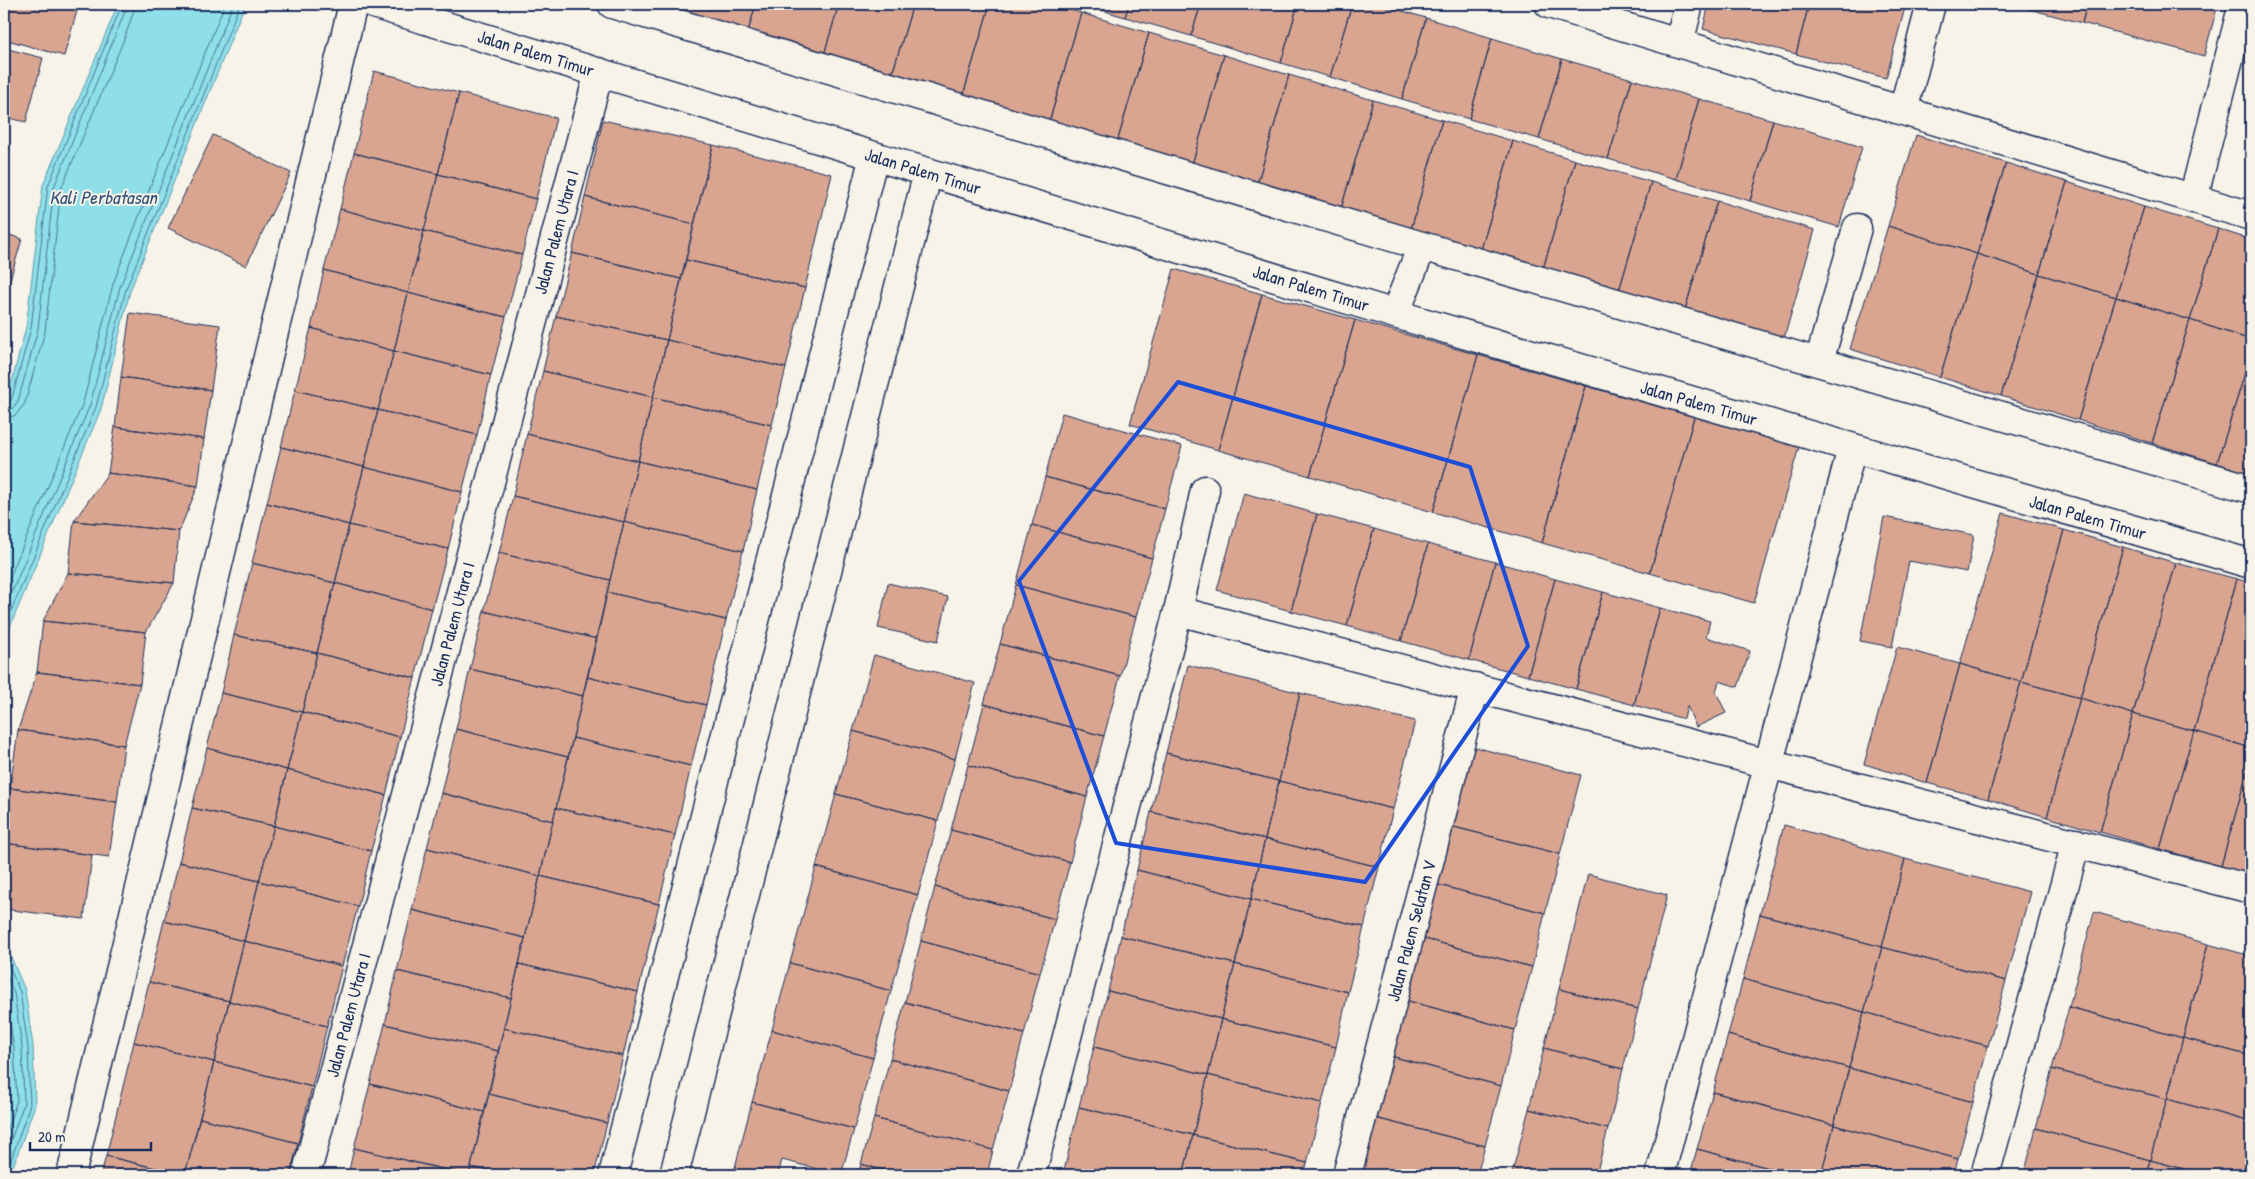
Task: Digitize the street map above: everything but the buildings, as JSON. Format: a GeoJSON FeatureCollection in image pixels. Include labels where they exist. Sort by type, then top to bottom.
{"type":"FeatureCollection","features":[{"type":"Feature","properties":{"kind":"street"},"geometry":{"type":"LineString","coordinates":[[71,1175],[353,4]]}},
{"type":"Feature","properties":{"kind":"street","name":"Jalan Palem Timur"},"geometry":{"type":"LineString","coordinates":[[373,4],[1395,314],[2251,564]]}},
{"type":"Feature","properties":{"kind":"street"},"geometry":{"type":"LineString","coordinates":[[612,4],[1422,246],[2251,489]]}},
{"type":"Feature","properties":{"kind":"street"},"geometry":{"type":"LineString","coordinates":[[1549,4],[2251,216]]}},
{"type":"Feature","properties":{"kind":"street"},"geometry":{"type":"LineString","coordinates":[[1678,43],[1689,4]]}},
{"type":"Feature","properties":{"kind":"street"},"geometry":{"type":"LineString","coordinates":[[1903,112],[1931,4]]}},
{"type":"Feature","properties":{"kind":"street"},"geometry":{"type":"LineString","coordinates":[[2193,199],[2243,4]]}},
{"type":"Feature","properties":{"kind":"street","name":"Jalan Palem Utara I"},"geometry":{"type":"LineString","coordinates":[[306,1175],[599,72]]}},
{"type":"Feature","properties":{"kind":"street"},"geometry":{"type":"LineString","coordinates":[[614,1175],[874,156]]}},
{"type":"Feature","properties":{"kind":"street"},"geometry":{"type":"LineString","coordinates":[[674,1175],[928,172]]}},
{"type":"Feature","properties":{"kind":"street"},"geometry":{"type":"LineString","coordinates":[[1819,362],[1857,228]]}},
{"type":"Feature","properties":{"kind":"street"},"geometry":{"type":"LineString","coordinates":[[1395,314],[1422,246]]}},
{"type":"Feature","properties":{"kind":"street"},"geometry":{"type":"LineString","coordinates":[[1660,1175],[1852,448]]}},
{"type":"Feature","properties":{"kind":"street"},"geometry":{"type":"LineString","coordinates":[[1031,1175],[1178,611],[1205,490]]}},
{"type":"Feature","properties":{"kind":"street"},"geometry":{"type":"LineString","coordinates":[[1178,611],[1768,762],[2251,889]]}},
{"type":"Feature","properties":{"kind":"street","name":"Jalan Palem Selatan V"},"geometry":{"type":"LineString","coordinates":[[1347,1175],[1475,687]]}},
{"type":"Feature","properties":{"kind":"street"},"geometry":{"type":"LineString","coordinates":[[1985,1175],[2076,843]]}},
{"type":"Feature","properties":{"kind":"highlighted area"},"geometry":{"type":"Polygon","coordinates":[[[1178,382],[1470,467],[1528,646],[1365,882],[1116,843],[1019,581],[1178,382]]]}},
{"type":"Feature","properties":{"kind":"water","name":"Kali Perbatasan"},"geometry":{"type":"Polygon","coordinates":[[[118,4],[245,4],[130,291],[101,409],[4,641],[4,403],[8,397],[26,327],[43,185],[118,4]]]}},
{"type":"Feature","properties":{"kind":"water"},"geometry":{"type":"Polygon","coordinates":[[[4,941],[25,990],[33,1046],[35,1105],[10,1175],[4,1175],[4,941]]]}}]}
